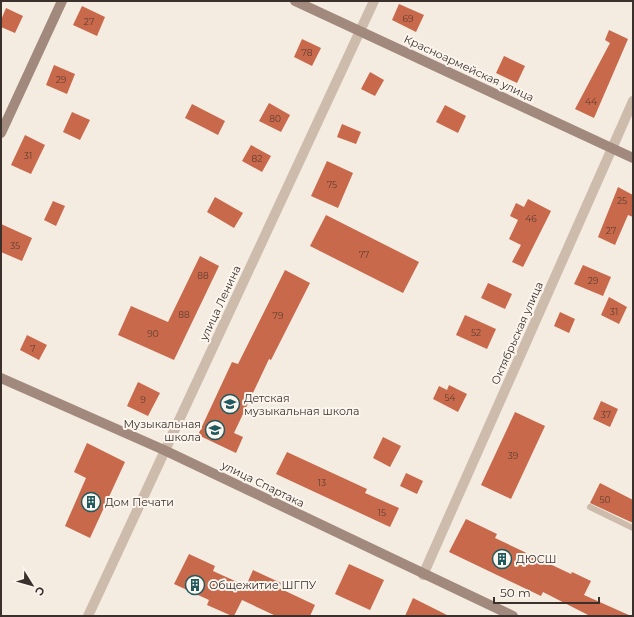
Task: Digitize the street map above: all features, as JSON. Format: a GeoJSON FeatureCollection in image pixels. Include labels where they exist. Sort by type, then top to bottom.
{"type":"FeatureCollection","features":[{"type":"Feature","properties":{"kind":"street"},"geometry":{"type":"LineString","coordinates":[[1,133],[62,1]]}},
{"type":"Feature","properties":{"kind":"street","name":"Красноармейская улица"},"geometry":{"type":"LineString","coordinates":[[295,1],[633,158]]}},
{"type":"Feature","properties":{"kind":"street","name":"улица Ленина"},"geometry":{"type":"LineString","coordinates":[[88,616],[374,1]]}},
{"type":"Feature","properties":{"kind":"street","name":"Октябрьская улица"},"geometry":{"type":"LineString","coordinates":[[423,575],[633,101]]}},
{"type":"Feature","properties":{"kind":"street","name":"улица Спартака"},"geometry":{"type":"LineString","coordinates":[[1,378],[164,450],[423,575],[513,616]]}},
{"type":"Feature","properties":{"kind":"lane"},"geometry":{"type":"LineString","coordinates":[[590,507],[633,528]]}},
{"type":"Feature","properties":{"kind":"building"},"geometry":{"type":"Polygon","coordinates":[[[399,4],[424,15],[416,32],[392,20],[399,4]]]}},
{"type":"Feature","properties":{"kind":"building"},"geometry":{"type":"Polygon","coordinates":[[[82,6],[105,17],[97,36],[73,25],[82,6]]]}},
{"type":"Feature","properties":{"kind":"building"},"geometry":{"type":"Polygon","coordinates":[[[6,8],[23,16],[15,33],[1,27],[1,20],[6,8]]]}},
{"type":"Feature","properties":{"kind":"building"},"geometry":{"type":"Polygon","coordinates":[[[609,30],[628,39],[594,118],[575,109],[610,43],[605,40],[609,30]]]}},
{"type":"Feature","properties":{"kind":"building"},"geometry":{"type":"Polygon","coordinates":[[[302,39],[321,48],[312,66],[294,57],[302,39]]]}},
{"type":"Feature","properties":{"kind":"building"},"geometry":{"type":"Polygon","coordinates":[[[504,56],[525,66],[517,83],[496,73],[504,56]]]}},
{"type":"Feature","properties":{"kind":"building"},"geometry":{"type":"Polygon","coordinates":[[[54,65],[75,74],[67,94],[46,85],[54,65]]]}},
{"type":"Feature","properties":{"kind":"building"},"geometry":{"type":"Polygon","coordinates":[[[370,72],[384,80],[375,96],[361,89],[370,72]]]}},
{"type":"Feature","properties":{"kind":"building"},"geometry":{"type":"Polygon","coordinates":[[[269,103],[290,115],[281,132],[259,121],[269,103]]]}},
{"type":"Feature","properties":{"kind":"building"},"geometry":{"type":"Polygon","coordinates":[[[192,104],[225,121],[218,135],[185,118],[192,104]]]}},
{"type":"Feature","properties":{"kind":"building"},"geometry":{"type":"Polygon","coordinates":[[[445,105],[466,116],[458,133],[436,122],[445,105]]]}},
{"type":"Feature","properties":{"kind":"building"},"geometry":{"type":"Polygon","coordinates":[[[72,112],[90,120],[80,140],[63,132],[72,112]]]}},
{"type":"Feature","properties":{"kind":"building"},"geometry":{"type":"Polygon","coordinates":[[[342,124],[361,132],[356,144],[337,137],[342,124]]]}},
{"type":"Feature","properties":{"kind":"building"},"geometry":{"type":"Polygon","coordinates":[[[25,135],[45,145],[31,174],[11,165],[25,135]]]}},
{"type":"Feature","properties":{"kind":"building"},"geometry":{"type":"Polygon","coordinates":[[[251,145],[271,156],[262,172],[242,161],[251,145]]]}},
{"type":"Feature","properties":{"kind":"building"},"geometry":{"type":"Polygon","coordinates":[[[327,161],[353,173],[338,208],[311,196],[327,161]]]}},
{"type":"Feature","properties":{"kind":"building"},"geometry":{"type":"Polygon","coordinates":[[[618,187],[633,195],[633,217],[628,215],[615,245],[598,237],[618,187]]]}},
{"type":"Feature","properties":{"kind":"building"},"geometry":{"type":"Polygon","coordinates":[[[215,197],[243,213],[234,228],[207,212],[215,197]]]}},
{"type":"Feature","properties":{"kind":"building"},"geometry":{"type":"Polygon","coordinates":[[[528,199],[551,211],[523,267],[512,262],[521,245],[509,239],[518,220],[510,216],[516,203],[524,207],[528,199]]]}},
{"type":"Feature","properties":{"kind":"building"},"geometry":{"type":"Polygon","coordinates":[[[53,201],[65,206],[56,226],[44,220],[53,201]]]}},
{"type":"Feature","properties":{"kind":"building"},"geometry":{"type":"Polygon","coordinates":[[[326,215],[419,262],[403,293],[310,246],[326,215]]]}},
{"type":"Feature","properties":{"kind":"building"},"geometry":{"type":"Polygon","coordinates":[[[1,224],[32,238],[22,261],[1,252],[1,224]]]}},
{"type":"Feature","properties":{"kind":"building"},"geometry":{"type":"Polygon","coordinates":[[[200,256],[219,266],[174,360],[118,335],[131,306],[168,322],[200,256]]]}},
{"type":"Feature","properties":{"kind":"building"},"geometry":{"type":"Polygon","coordinates":[[[583,265],[611,277],[603,296],[574,284],[583,265]]]}},
{"type":"Feature","properties":{"kind":"building"},"geometry":{"type":"Polygon","coordinates":[[[285,270],[310,283],[271,360],[269,359],[234,433],[243,437],[236,453],[198,435],[232,362],[238,364],[285,270]]]}},
{"type":"Feature","properties":{"kind":"building"},"geometry":{"type":"Polygon","coordinates":[[[488,283],[512,294],[505,309],[481,298],[488,283]]]}},
{"type":"Feature","properties":{"kind":"building"},"geometry":{"type":"Polygon","coordinates":[[[609,297],[627,307],[619,324],[601,315],[609,297]]]}},
{"type":"Feature","properties":{"kind":"building"},"geometry":{"type":"Polygon","coordinates":[[[560,312],[575,319],[569,333],[554,326],[560,312]]]}},
{"type":"Feature","properties":{"kind":"building"},"geometry":{"type":"Polygon","coordinates":[[[465,315],[496,329],[487,349],[456,335],[465,315]]]}},
{"type":"Feature","properties":{"kind":"building"},"geometry":{"type":"Polygon","coordinates":[[[27,335],[47,345],[39,360],[20,350],[27,335]]]}},
{"type":"Feature","properties":{"kind":"building"},"geometry":{"type":"Polygon","coordinates":[[[138,382],[160,393],[148,416],[127,406],[138,382]]]}},
{"type":"Feature","properties":{"kind":"building"},"geometry":{"type":"Polygon","coordinates":[[[449,385],[467,394],[458,412],[433,399],[439,386],[447,390],[449,385]]]}},
{"type":"Feature","properties":{"kind":"building"},"geometry":{"type":"Polygon","coordinates":[[[601,401],[618,409],[610,427],[593,419],[601,401]]]}},
{"type":"Feature","properties":{"kind":"building"},"geometry":{"type":"Polygon","coordinates":[[[515,412],[545,426],[511,499],[481,485],[515,412]]]}},
{"type":"Feature","properties":{"kind":"building"},"geometry":{"type":"Polygon","coordinates":[[[383,437],[401,446],[390,467],[373,458],[383,437]]]}},
{"type":"Feature","properties":{"kind":"building","name":"Дом Печати"},"geometry":{"type":"Polygon","coordinates":[[[87,443],[125,462],[90,538],[65,526],[86,478],[74,472],[87,443]]]}},
{"type":"Feature","properties":{"kind":"building"},"geometry":{"type":"Polygon","coordinates":[[[287,452],[367,489],[365,493],[399,508],[390,527],[276,474],[287,452]]]}},
{"type":"Feature","properties":{"kind":"building"},"geometry":{"type":"Polygon","coordinates":[[[406,473],[423,481],[417,494],[400,486],[406,473]]]}},
{"type":"Feature","properties":{"kind":"building"},"geometry":{"type":"Polygon","coordinates":[[[600,483],[633,500],[633,523],[590,503],[600,483]]]}},
{"type":"Feature","properties":{"kind":"building","name":"ДЮСШ"},"geometry":{"type":"Polygon","coordinates":[[[466,519],[497,534],[495,538],[571,574],[572,572],[591,581],[584,595],[631,616],[590,616],[543,592],[541,596],[449,552],[466,519]]]}},
{"type":"Feature","properties":{"kind":"building","name":"Общежитие ШГПУ"},"geometry":{"type":"Polygon","coordinates":[[[189,554],[215,566],[213,571],[246,586],[253,570],[281,583],[279,588],[315,605],[310,616],[276,616],[242,600],[234,616],[207,605],[209,600],[174,584],[189,554]]]}},
{"type":"Feature","properties":{"kind":"building"},"geometry":{"type":"Polygon","coordinates":[[[349,564],[384,580],[370,610],[335,594],[349,564]]]}},
{"type":"Feature","properties":{"kind":"building"},"geometry":{"type":"Polygon","coordinates":[[[413,598],[449,616],[405,616],[413,598]]]}},
{"type":"Feature","properties":{"kind":"place","name":"Детская музыкальная школа"},"geometry":{"type":"Point","coordinates":[230,404]}},
{"type":"Feature","properties":{"kind":"place","name":"Музыкальная школа"},"geometry":{"type":"Point","coordinates":[215,430]}},
{"type":"Feature","properties":{"kind":"place","name":"Дом Печати"},"geometry":{"type":"Point","coordinates":[91,502]}},
{"type":"Feature","properties":{"kind":"place","name":"ДЮСШ"},"geometry":{"type":"Point","coordinates":[502,559]}},
{"type":"Feature","properties":{"kind":"place","name":"Общежитие ШГПУ"},"geometry":{"type":"Point","coordinates":[195,585]}}]}
